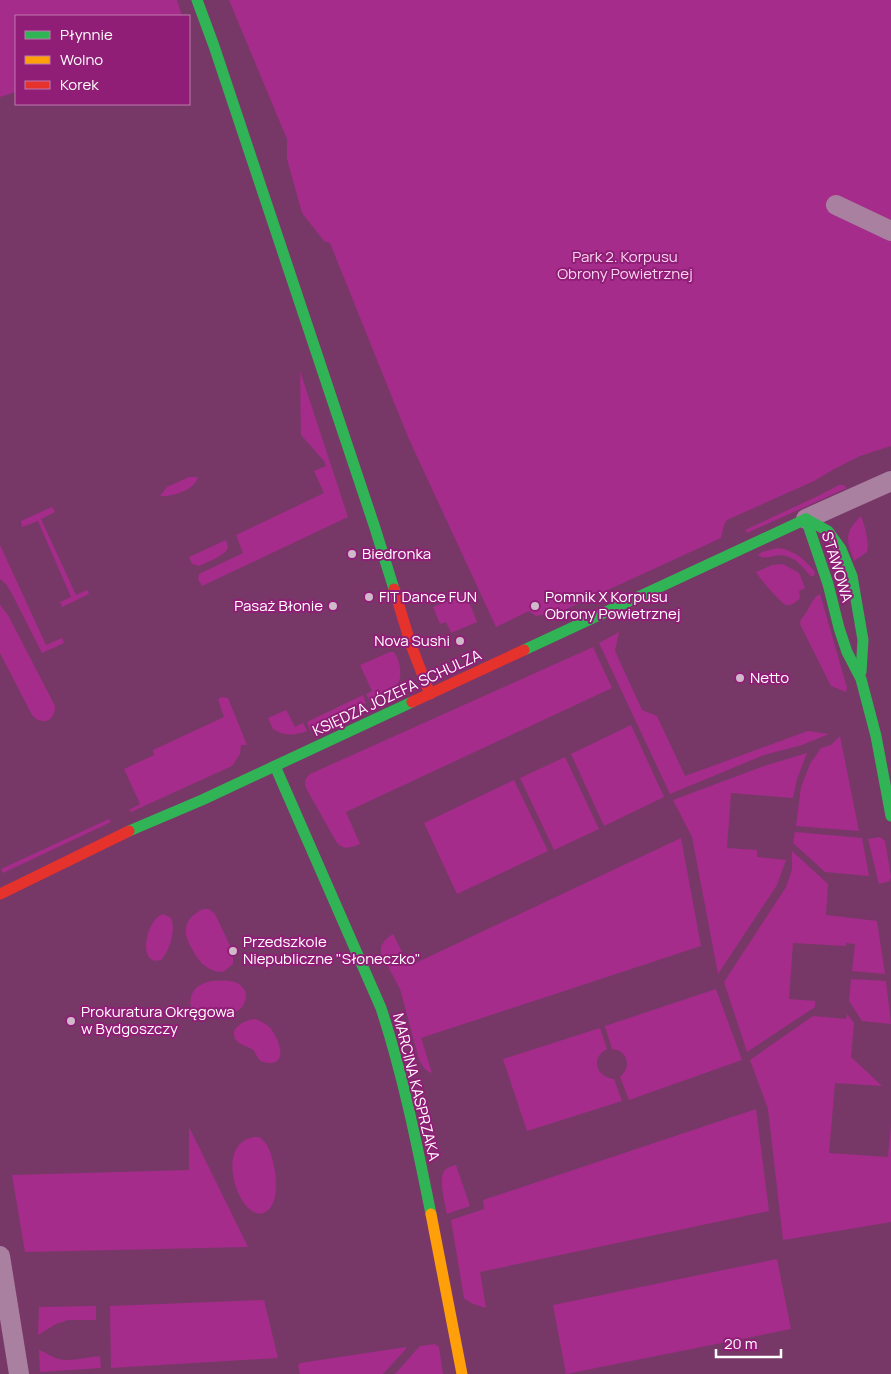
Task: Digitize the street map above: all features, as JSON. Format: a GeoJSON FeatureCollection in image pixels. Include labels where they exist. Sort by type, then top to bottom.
{"type":"FeatureCollection","features":[{"type":"Feature","properties":{"kind":"street"},"geometry":{"type":"LineString","coordinates":[[197,0],[430,694]]}},
{"type":"Feature","properties":{"kind":"street"},"geometry":{"type":"LineString","coordinates":[[836,204],[891,231]]}},
{"type":"Feature","properties":{"kind":"street"},"geometry":{"type":"LineString","coordinates":[[806,519],[891,481]]}},
{"type":"Feature","properties":{"kind":"street","name":"KSIĘDZA JÓZEFA SCHULZA"},"geometry":{"type":"LineString","coordinates":[[0,894],[134,829],[202,800],[806,519]]}},
{"type":"Feature","properties":{"kind":"street","name":"STAWOWA"},"geometry":{"type":"LineString","coordinates":[[806,519],[822,527],[834,538],[841,549],[852,576],[863,640],[861,679]]}},
{"type":"Feature","properties":{"kind":"street","name":"STAWOWA"},"geometry":{"type":"LineString","coordinates":[[806,519],[828,584],[847,652],[861,679],[876,736],[891,816]]}},
{"type":"Feature","properties":{"kind":"street","name":"MARCINA KASPRZAKA"},"geometry":{"type":"LineString","coordinates":[[275,766],[381,1008],[391,1039],[417,1143],[462,1374]]}},
{"type":"Feature","properties":{"kind":"street"},"geometry":{"type":"LineString","coordinates":[[0,1256],[19,1374]]}},
{"type":"Feature","properties":{"kind":"green space"},"geometry":{"type":"Polygon","coordinates":[[[0,0],[177,0],[182,15],[15,15],[15,92],[0,97],[0,0]]]}},
{"type":"Feature","properties":{"kind":"green space","name":"Park 2. Korpusu Obrony Powietrznej"},"geometry":{"type":"Polygon","coordinates":[[[229,0],[891,0],[891,446],[860,456],[814,481],[727,520],[721,538],[562,611],[536,616],[529,611],[496,627],[408,437],[330,243],[324,241],[302,213],[287,159],[287,139],[229,0]]]}},
{"type":"Feature","properties":{"kind":"green space"},"geometry":{"type":"Polygon","coordinates":[[[300,371],[348,517],[202,586],[198,579],[199,574],[243,553],[236,535],[324,493],[314,471],[326,466],[324,461],[301,435],[300,371]]]}},
{"type":"Feature","properties":{"kind":"green space"},"geometry":{"type":"Polygon","coordinates":[[[189,477],[198,477],[191,487],[173,495],[160,496],[167,487],[189,477]]]}},
{"type":"Feature","properties":{"kind":"green space"},"geometry":{"type":"Polygon","coordinates":[[[839,485],[847,488],[747,533],[745,530],[820,495],[839,485]]]}},
{"type":"Feature","properties":{"kind":"green space"},"geometry":{"type":"Polygon","coordinates":[[[52,507],[55,512],[41,519],[76,595],[87,590],[89,594],[62,607],[60,602],[71,597],[38,521],[22,527],[21,521],[52,507]]]}},
{"type":"Feature","properties":{"kind":"green space"},"geometry":{"type":"Polygon","coordinates":[[[861,516],[867,538],[867,552],[854,561],[848,537],[855,522],[861,516]]]}},
{"type":"Feature","properties":{"kind":"green space"},"geometry":{"type":"Polygon","coordinates":[[[226,540],[228,548],[223,554],[199,566],[192,564],[189,557],[226,540]]]}},
{"type":"Feature","properties":{"kind":"green space"},"geometry":{"type":"Polygon","coordinates":[[[0,545],[46,645],[62,638],[64,643],[42,653],[11,592],[0,579],[0,545]]]}},
{"type":"Feature","properties":{"kind":"green space"},"geometry":{"type":"Polygon","coordinates":[[[778,548],[799,556],[815,572],[814,576],[811,576],[799,563],[784,555],[761,557],[758,555],[762,552],[778,548]]]}},
{"type":"Feature","properties":{"kind":"green space"},"geometry":{"type":"Polygon","coordinates":[[[783,564],[799,573],[805,588],[799,591],[800,598],[790,605],[786,605],[780,600],[756,572],[772,565],[783,564]]]}},
{"type":"Feature","properties":{"kind":"green space"},"geometry":{"type":"Polygon","coordinates":[[[466,594],[477,622],[451,633],[446,622],[440,624],[433,607],[466,594]]]}},
{"type":"Feature","properties":{"kind":"green space"},"geometry":{"type":"Polygon","coordinates":[[[820,594],[847,688],[846,692],[831,686],[800,624],[801,619],[812,602],[820,594]]]}},
{"type":"Feature","properties":{"kind":"green space"},"geometry":{"type":"Polygon","coordinates":[[[0,605],[8,615],[55,706],[53,716],[47,721],[40,720],[32,715],[0,653],[0,605]]]}},
{"type":"Feature","properties":{"kind":"green space"},"geometry":{"type":"Polygon","coordinates":[[[619,632],[615,651],[642,710],[657,716],[685,776],[808,731],[829,734],[802,745],[764,755],[670,794],[599,643],[619,632]]]}},
{"type":"Feature","properties":{"kind":"green space"},"geometry":{"type":"Polygon","coordinates":[[[593,647],[612,688],[346,812],[360,844],[348,848],[342,847],[337,843],[306,788],[305,780],[310,774],[593,647]]]}},
{"type":"Feature","properties":{"kind":"green space"},"geometry":{"type":"Polygon","coordinates":[[[394,652],[398,661],[399,681],[392,691],[370,702],[366,694],[372,691],[360,665],[394,652]]]}},
{"type":"Feature","properties":{"kind":"green space"},"geometry":{"type":"Polygon","coordinates":[[[363,695],[366,703],[310,730],[307,722],[363,695]]]}},
{"type":"Feature","properties":{"kind":"green space"},"geometry":{"type":"Polygon","coordinates":[[[222,697],[228,698],[247,745],[241,745],[240,754],[232,766],[131,812],[129,810],[140,804],[124,769],[154,755],[153,750],[224,717],[218,699],[222,697]]]}},
{"type":"Feature","properties":{"kind":"green space"},"geometry":{"type":"Polygon","coordinates":[[[286,710],[295,727],[303,723],[307,731],[289,734],[273,729],[268,718],[286,710]]]}},
{"type":"Feature","properties":{"kind":"green space"},"geometry":{"type":"Polygon","coordinates":[[[631,725],[664,797],[604,826],[571,754],[631,725]]]}},
{"type":"Feature","properties":{"kind":"green space"},"geometry":{"type":"Polygon","coordinates":[[[840,736],[859,831],[796,826],[801,787],[810,764],[821,748],[831,745],[840,736]]]}},
{"type":"Feature","properties":{"kind":"green space"},"geometry":{"type":"Polygon","coordinates":[[[807,753],[797,779],[793,798],[731,793],[727,848],[757,850],[757,857],[786,860],[777,885],[718,974],[692,837],[673,800],[764,766],[807,753]]]}},
{"type":"Feature","properties":{"kind":"green space"},"geometry":{"type":"Polygon","coordinates":[[[565,757],[599,829],[554,850],[520,778],[565,757]]]}},
{"type":"Feature","properties":{"kind":"green space"},"geometry":{"type":"Polygon","coordinates":[[[514,780],[548,851],[457,894],[424,823],[514,780]]]}},
{"type":"Feature","properties":{"kind":"green space"},"geometry":{"type":"Polygon","coordinates":[[[109,819],[111,822],[3,873],[1,869],[109,819]]]}},
{"type":"Feature","properties":{"kind":"green space"},"geometry":{"type":"Polygon","coordinates":[[[795,832],[862,838],[869,876],[825,872],[793,843],[795,832]]]}},
{"type":"Feature","properties":{"kind":"green space"},"geometry":{"type":"Polygon","coordinates":[[[880,837],[885,841],[891,877],[890,881],[879,884],[868,839],[880,837]]]}},
{"type":"Feature","properties":{"kind":"green space"},"geometry":{"type":"Polygon","coordinates":[[[681,838],[701,946],[421,1038],[432,1073],[422,1066],[400,989],[381,953],[381,946],[386,939],[393,934],[409,966],[681,838]]]}},
{"type":"Feature","properties":{"kind":"green space"},"geometry":{"type":"Polygon","coordinates":[[[792,851],[828,884],[826,915],[877,921],[885,974],[852,971],[855,944],[846,943],[846,946],[793,943],[789,999],[815,1001],[815,1007],[747,1052],[724,982],[786,887],[792,869],[792,851]]]}},
{"type":"Feature","properties":{"kind":"green space"},"geometry":{"type":"Polygon","coordinates":[[[203,909],[209,909],[215,914],[233,952],[233,964],[223,972],[212,970],[204,965],[194,952],[187,938],[188,922],[194,914],[203,909]]]}},
{"type":"Feature","properties":{"kind":"green space"},"geometry":{"type":"Polygon","coordinates":[[[163,914],[171,918],[173,928],[171,940],[161,960],[153,960],[149,957],[146,950],[146,942],[152,925],[163,914]]]}},
{"type":"Feature","properties":{"kind":"green space"},"geometry":{"type":"Polygon","coordinates":[[[851,979],[886,981],[891,1024],[862,1021],[849,1001],[851,979]]]}},
{"type":"Feature","properties":{"kind":"green space"},"geometry":{"type":"Polygon","coordinates":[[[211,981],[232,981],[240,985],[246,993],[242,1006],[227,1016],[218,1018],[201,1016],[194,1012],[191,1006],[192,993],[199,986],[211,981]]]}},
{"type":"Feature","properties":{"kind":"green space"},"geometry":{"type":"Polygon","coordinates":[[[716,989],[742,1060],[629,1100],[620,1077],[626,1069],[625,1056],[622,1052],[612,1049],[605,1026],[716,989]]]}},
{"type":"Feature","properties":{"kind":"green space"},"geometry":{"type":"Polygon","coordinates":[[[847,1014],[854,1023],[851,1057],[882,1086],[835,1083],[829,1153],[888,1157],[891,1125],[891,1222],[783,1240],[768,1109],[750,1060],[813,1016],[846,1019],[847,1014]]]}},
{"type":"Feature","properties":{"kind":"green space"},"geometry":{"type":"Polygon","coordinates":[[[255,1019],[271,1029],[279,1044],[280,1055],[279,1059],[275,1062],[261,1061],[252,1049],[235,1039],[234,1031],[240,1024],[255,1019]]]}},
{"type":"Feature","properties":{"kind":"green space"},"geometry":{"type":"Polygon","coordinates":[[[600,1028],[607,1049],[598,1057],[597,1067],[603,1075],[614,1079],[622,1101],[527,1131],[503,1059],[600,1028]]]}},
{"type":"Feature","properties":{"kind":"green space"},"geometry":{"type":"Polygon","coordinates":[[[756,1109],[769,1211],[480,1272],[486,1308],[471,1303],[464,1298],[451,1220],[484,1209],[483,1200],[756,1109]]]}},
{"type":"Feature","properties":{"kind":"green space"},"geometry":{"type":"Polygon","coordinates":[[[189,1127],[248,1247],[25,1252],[12,1175],[189,1170],[189,1127]]]}},
{"type":"Feature","properties":{"kind":"green space"},"geometry":{"type":"Polygon","coordinates":[[[254,1137],[259,1137],[267,1145],[276,1177],[273,1202],[270,1208],[261,1214],[251,1210],[242,1200],[236,1186],[233,1171],[234,1156],[240,1144],[254,1137]]]}},
{"type":"Feature","properties":{"kind":"green space"},"geometry":{"type":"Polygon","coordinates":[[[456,1165],[470,1206],[447,1214],[442,1178],[445,1170],[456,1165]]]}},
{"type":"Feature","properties":{"kind":"green space"},"geometry":{"type":"Polygon","coordinates":[[[777,1259],[791,1329],[566,1374],[553,1305],[777,1259]]]}},
{"type":"Feature","properties":{"kind":"green space"},"geometry":{"type":"Polygon","coordinates":[[[264,1300],[278,1358],[111,1368],[110,1306],[264,1300]]]}},
{"type":"Feature","properties":{"kind":"green space"},"geometry":{"type":"Polygon","coordinates":[[[96,1306],[96,1320],[68,1320],[56,1324],[38,1335],[39,1307],[96,1306]]]}},
{"type":"Feature","properties":{"kind":"green space"},"geometry":{"type":"Polygon","coordinates":[[[435,1344],[439,1347],[443,1374],[395,1374],[419,1347],[435,1344]]]}},
{"type":"Feature","properties":{"kind":"green space"},"geometry":{"type":"Polygon","coordinates":[[[406,1347],[383,1374],[300,1374],[298,1366],[300,1363],[406,1347]]]}},
{"type":"Feature","properties":{"kind":"green space"},"geometry":{"type":"Polygon","coordinates":[[[39,1350],[63,1360],[100,1356],[101,1368],[40,1372],[39,1350]]]}},
{"type":"Feature","properties":{"kind":"traffic: fast"},"geometry":{"type":"LineString","coordinates":[[197,0],[214,46],[394,589]]}},
{"type":"Feature","properties":{"kind":"traffic: fast"},"geometry":{"type":"LineString","coordinates":[[806,519],[828,584],[847,652],[861,679],[876,736],[891,816]]}},
{"type":"Feature","properties":{"kind":"traffic: fast"},"geometry":{"type":"LineString","coordinates":[[806,519],[828,531],[841,549],[852,576],[863,640],[861,672]]}},
{"type":"Feature","properties":{"kind":"traffic: fast"},"geometry":{"type":"LineString","coordinates":[[524,650],[806,519]]}},
{"type":"Feature","properties":{"kind":"traffic: fast"},"geometry":{"type":"LineString","coordinates":[[129,831],[202,800],[412,702]]}},
{"type":"Feature","properties":{"kind":"traffic: fast"},"geometry":{"type":"LineString","coordinates":[[275,766],[381,1008],[403,1084],[431,1214]]}},
{"type":"Feature","properties":{"kind":"traffic: slow"},"geometry":{"type":"LineString","coordinates":[[431,1214],[462,1374]]}},
{"type":"Feature","properties":{"kind":"traffic: jam"},"geometry":{"type":"LineString","coordinates":[[394,589],[411,645],[430,694]]}},
{"type":"Feature","properties":{"kind":"traffic: jam"},"geometry":{"type":"LineString","coordinates":[[412,702],[524,650]]}},
{"type":"Feature","properties":{"kind":"traffic: jam"},"geometry":{"type":"LineString","coordinates":[[0,894],[129,831]]}},
{"type":"Feature","properties":{"kind":"place","name":"Biedronka"},"geometry":{"type":"Point","coordinates":[352,554]}},
{"type":"Feature","properties":{"kind":"place","name":"FIT Dance FUN"},"geometry":{"type":"Point","coordinates":[369,597]}},
{"type":"Feature","properties":{"kind":"place","name":"Pasaż Błonie"},"geometry":{"type":"Point","coordinates":[333,606]}},
{"type":"Feature","properties":{"kind":"place","name":"Pomnik X Korpusu Obrony Powietrznej"},"geometry":{"type":"Point","coordinates":[535,606]}},
{"type":"Feature","properties":{"kind":"place","name":"Nova Sushi"},"geometry":{"type":"Point","coordinates":[460,641]}},
{"type":"Feature","properties":{"kind":"place","name":"Netto"},"geometry":{"type":"Point","coordinates":[740,678]}},
{"type":"Feature","properties":{"kind":"place","name":"Przedszkole Niepubliczne \"Słoneczko\""},"geometry":{"type":"Point","coordinates":[233,951]}},
{"type":"Feature","properties":{"kind":"place","name":"Prokuratura Okręgowa w Bydgoszczy"},"geometry":{"type":"Point","coordinates":[71,1021]}}]}
